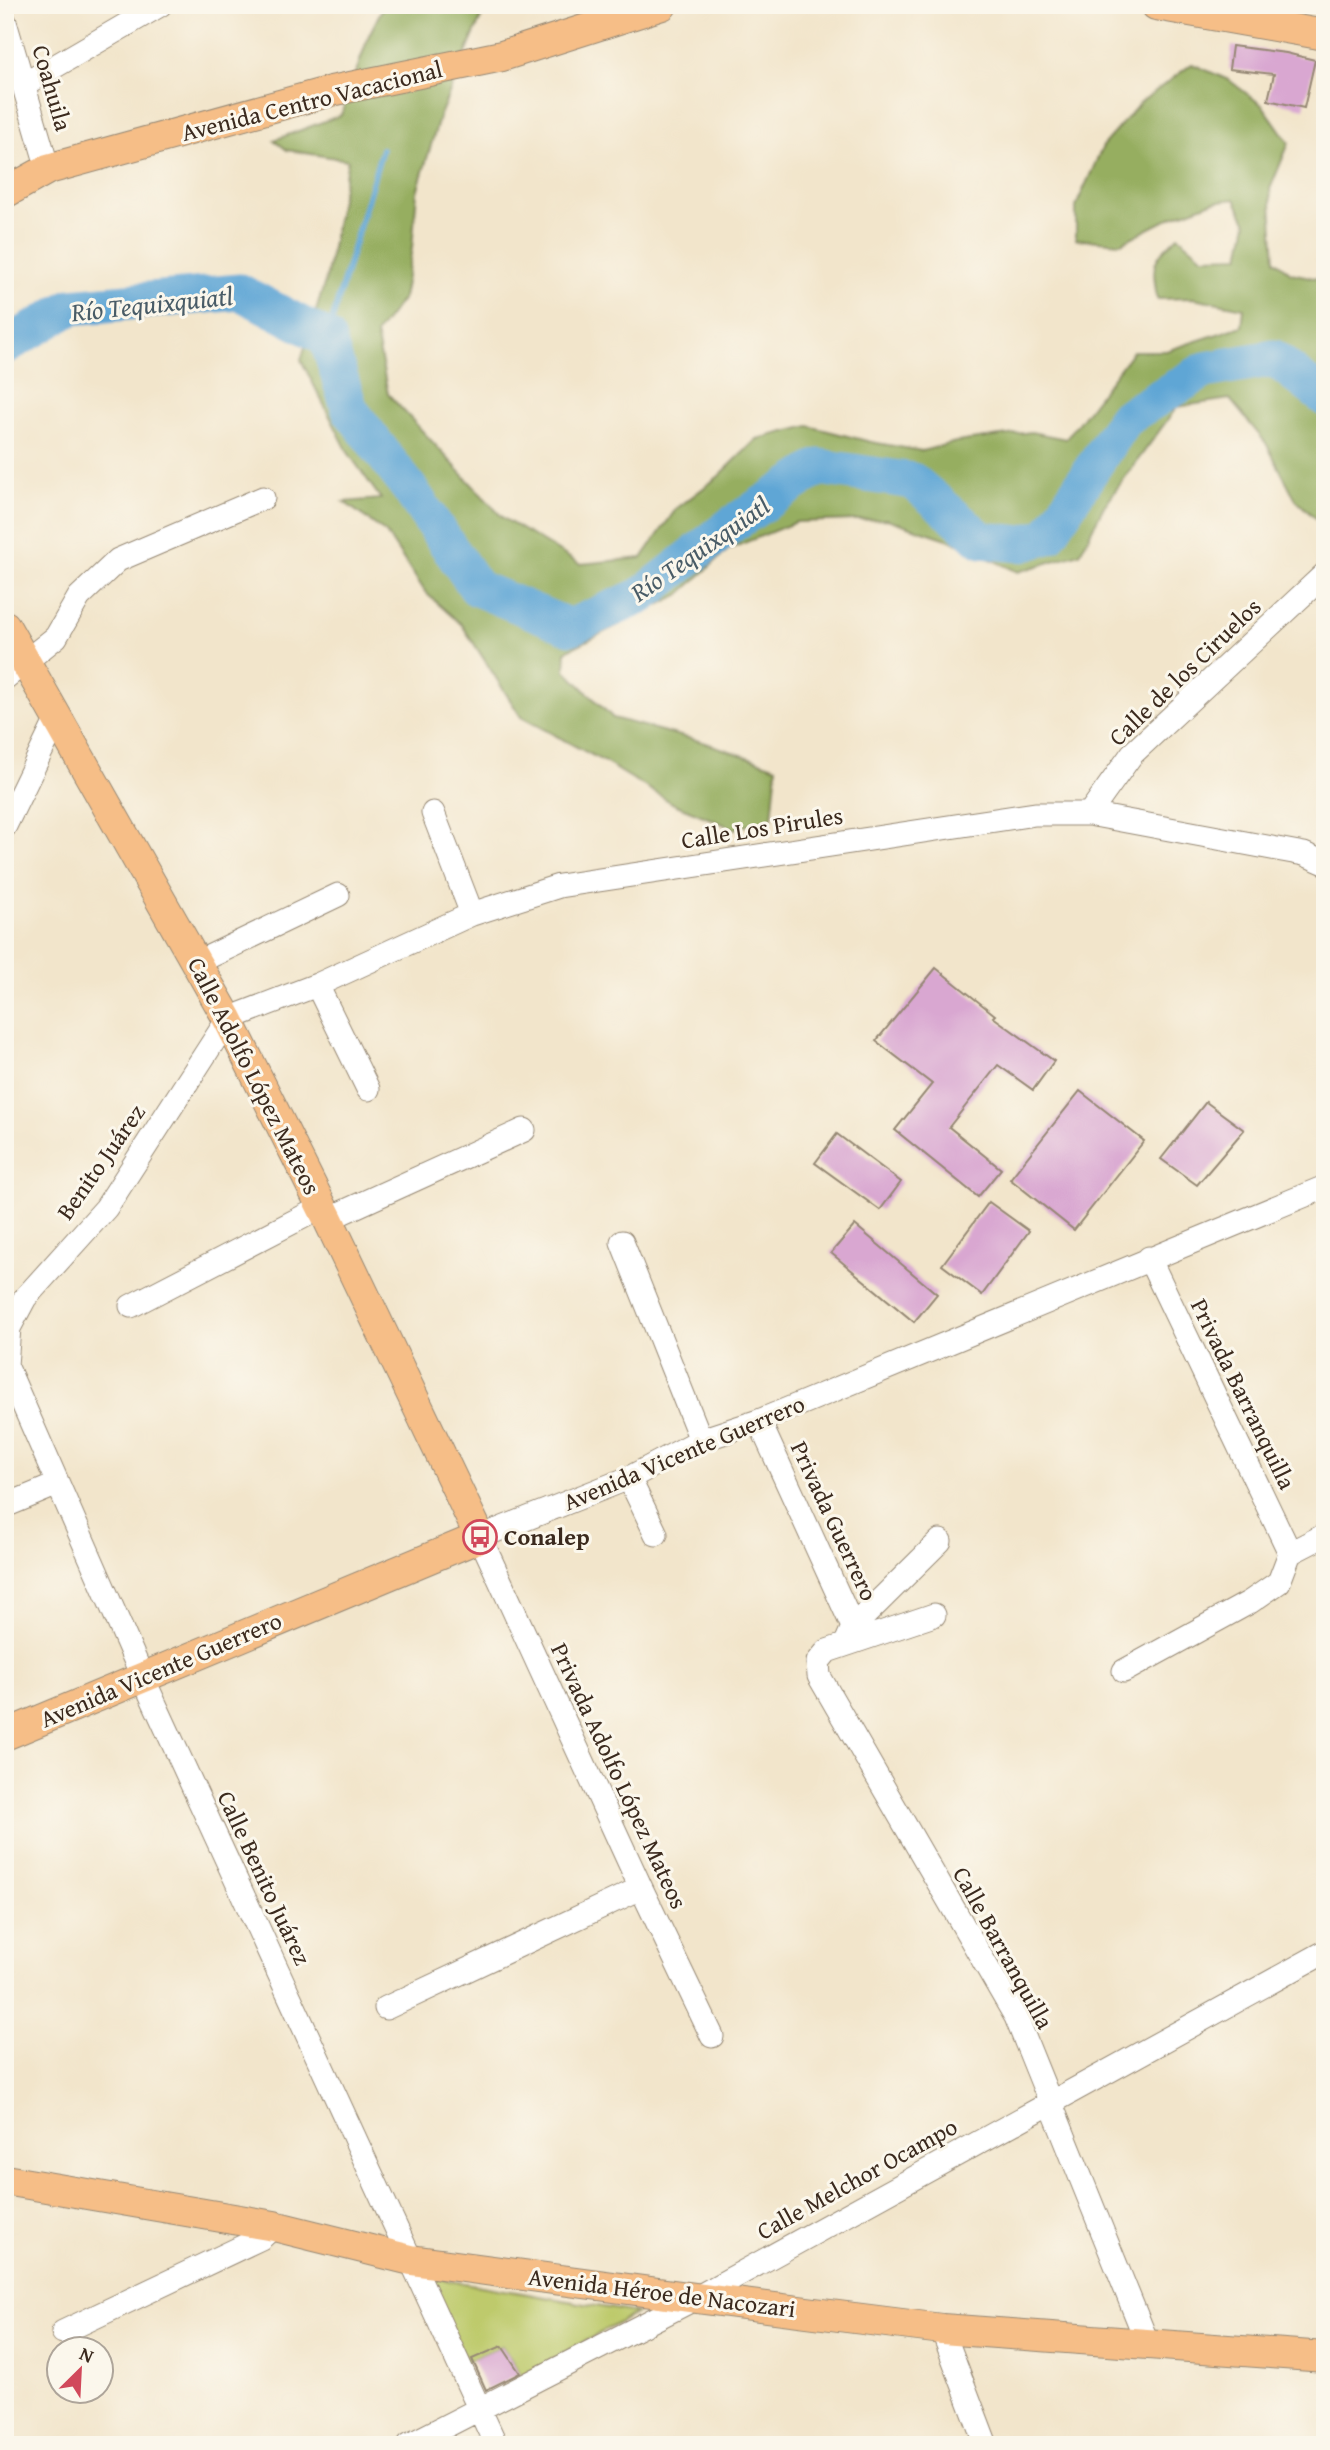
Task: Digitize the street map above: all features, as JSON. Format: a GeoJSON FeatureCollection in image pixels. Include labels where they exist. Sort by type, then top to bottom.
{"type":"FeatureCollection","features":[{"type":"Feature","properties":{"kind":"main road","name":"Avenida Centro Vacacional"},"geometry":{"type":"LineString","coordinates":[[5,193],[48,169],[331,91],[502,56],[662,5]]}},
{"type":"Feature","properties":{"kind":"main road"},"geometry":{"type":"LineString","coordinates":[[1156,5],[1325,35]]}},
{"type":"Feature","properties":{"kind":"main road","name":"Calle Adolfo López Mateos"},"geometry":{"type":"LineString","coordinates":[[5,626],[15,669],[57,719],[228,1019],[325,1213],[480,1537]]}},
{"type":"Feature","properties":{"kind":"main road","name":"Avenida Vicente Guerrero"},"geometry":{"type":"LineString","coordinates":[[5,1735],[480,1537]]}},
{"type":"Feature","properties":{"kind":"main road","name":"Avenida Héroe de Nacozari"},"geometry":{"type":"LineString","coordinates":[[5,2180],[274,2226],[411,2260],[942,2329],[1325,2357]]}},
{"type":"Feature","properties":{"kind":"street"},"geometry":{"type":"LineString","coordinates":[[23,85],[160,5]]}},
{"type":"Feature","properties":{"kind":"street","name":"Coahuila"},"geometry":{"type":"LineString","coordinates":[[5,22],[48,169]]}},
{"type":"Feature","properties":{"kind":"street"},"geometry":{"type":"LineString","coordinates":[[15,669],[56,636],[79,597],[118,560],[263,498]]}},
{"type":"Feature","properties":{"kind":"street","name":"Calle de los Ciruelos"},"geometry":{"type":"LineString","coordinates":[[1089,814],[1132,754],[1325,574]]}},
{"type":"Feature","properties":{"kind":"street"},"geometry":{"type":"LineString","coordinates":[[5,826],[57,719]]}},
{"type":"Feature","properties":{"kind":"street"},"geometry":{"type":"LineString","coordinates":[[433,813],[472,914]]}},
{"type":"Feature","properties":{"kind":"street","name":"Calle Los Pirules"},"geometry":{"type":"LineString","coordinates":[[228,1019],[317,985],[472,914],[559,886],[1035,814],[1089,814],[1304,854],[1325,863]]}},
{"type":"Feature","properties":{"kind":"street"},"geometry":{"type":"LineString","coordinates":[[196,963],[338,895]]}},
{"type":"Feature","properties":{"kind":"street"},"geometry":{"type":"LineString","coordinates":[[317,985],[368,1089]]}},
{"type":"Feature","properties":{"kind":"street","name":"Benito Juárez"},"geometry":{"type":"LineString","coordinates":[[9,1328],[25,1298],[106,1208],[228,1019]]}},
{"type":"Feature","properties":{"kind":"street"},"geometry":{"type":"LineString","coordinates":[[131,1306],[325,1213],[524,1129]]}},
{"type":"Feature","properties":{"kind":"street","name":"Avenida Vicente Guerrero"},"geometry":{"type":"LineString","coordinates":[[480,1537],[629,1478],[701,1440],[759,1421],[1325,1187]]}},
{"type":"Feature","properties":{"kind":"street"},"geometry":{"type":"LineString","coordinates":[[622,1242],[701,1440]]}},
{"type":"Feature","properties":{"kind":"street","name":"Privada Barranquilla"},"geometry":{"type":"LineString","coordinates":[[1149,1258],[1290,1553]]}},
{"type":"Feature","properties":{"kind":"street","name":"Calle Benito Juárez"},"geometry":{"type":"LineString","coordinates":[[9,1328],[6,1365],[143,1678],[496,2445]]}},
{"type":"Feature","properties":{"kind":"street","name":"Privada Guerrero"},"geometry":{"type":"LineString","coordinates":[[759,1421],[849,1635]]}},
{"type":"Feature","properties":{"kind":"street"},"geometry":{"type":"LineString","coordinates":[[629,1478],[656,1534]]}},
{"type":"Feature","properties":{"kind":"street"},"geometry":{"type":"LineString","coordinates":[[5,1507],[58,1484]]}},
{"type":"Feature","properties":{"kind":"street"},"geometry":{"type":"LineString","coordinates":[[1124,1671],[1250,1602],[1279,1582],[1290,1553],[1325,1535]]}},
{"type":"Feature","properties":{"kind":"street","name":"Privada Adolfo López Mateos"},"geometry":{"type":"LineString","coordinates":[[480,1537],[712,2036]]}},
{"type":"Feature","properties":{"kind":"street"},"geometry":{"type":"LineString","coordinates":[[849,1635],[940,1541]]}},
{"type":"Feature","properties":{"kind":"street"},"geometry":{"type":"LineString","coordinates":[[849,1635],[934,1615]]}},
{"type":"Feature","properties":{"kind":"street","name":"Calle Barranquilla"},"geometry":{"type":"LineString","coordinates":[[849,1635],[827,1651],[818,1662],[819,1676],[1016,2017],[1147,2342]]}},
{"type":"Feature","properties":{"kind":"street"},"geometry":{"type":"LineString","coordinates":[[386,2008],[641,1888]]}},
{"type":"Feature","properties":{"kind":"street","name":"Calle Melchor Ocampo"},"geometry":{"type":"LineString","coordinates":[[410,2445],[696,2298],[1325,1952]]}},
{"type":"Feature","properties":{"kind":"street"},"geometry":{"type":"LineString","coordinates":[[63,2332],[261,2238],[274,2226]]}},
{"type":"Feature","properties":{"kind":"street"},"geometry":{"type":"LineString","coordinates":[[942,2329],[986,2445]]}},
{"type":"Feature","properties":{"kind":"green space"},"geometry":{"type":"Polygon","coordinates":[[[384,5],[484,5],[440,115],[417,192],[412,248],[403,298],[376,334],[388,394],[503,518],[580,564],[642,558],[676,509],[719,476],[757,439],[809,426],[871,442],[922,451],[956,442],[1031,432],[1066,439],[1133,351],[1166,351],[1242,326],[1244,308],[1193,298],[1157,299],[1154,277],[1158,258],[1178,236],[1203,257],[1240,256],[1247,223],[1235,199],[1212,202],[1172,217],[1121,243],[1076,239],[1076,206],[1104,144],[1141,102],[1192,64],[1229,80],[1263,106],[1289,143],[1270,189],[1275,260],[1291,273],[1325,280],[1325,528],[1296,500],[1266,443],[1230,399],[1177,407],[1104,506],[1080,553],[1018,572],[950,540],[887,519],[796,522],[729,549],[679,595],[566,651],[565,670],[613,718],[703,742],[777,767],[772,818],[735,829],[674,804],[603,761],[521,717],[462,625],[426,593],[386,533],[344,502],[381,499],[349,454],[301,360],[327,275],[348,160],[287,150],[274,140],[341,115],[369,35],[384,5]]]}},
{"type":"Feature","properties":{"kind":"green space"},"geometry":{"type":"Polygon","coordinates":[[[429,2277],[637,2313],[522,2376],[502,2346],[466,2362],[429,2277]]]}},
{"type":"Feature","properties":{"kind":"building"},"geometry":{"type":"Polygon","coordinates":[[[1232,46],[1315,60],[1304,108],[1268,100],[1274,74],[1229,69],[1232,46]]]}},
{"type":"Feature","properties":{"kind":"building"},"geometry":{"type":"Polygon","coordinates":[[[936,968],[995,1015],[993,1017],[1054,1061],[1033,1090],[998,1065],[949,1127],[1001,1169],[978,1197],[895,1130],[932,1084],[876,1041],[936,968]]]}},
{"type":"Feature","properties":{"kind":"building"},"geometry":{"type":"Polygon","coordinates":[[[1080,1091],[1144,1141],[1074,1230],[1010,1179],[1080,1091]]]}},
{"type":"Feature","properties":{"kind":"building"},"geometry":{"type":"Polygon","coordinates":[[[1206,1102],[1244,1130],[1197,1185],[1161,1159],[1206,1102]]]}},
{"type":"Feature","properties":{"kind":"building"},"geometry":{"type":"Polygon","coordinates":[[[837,1134],[901,1182],[880,1210],[815,1163],[837,1134]]]}},
{"type":"Feature","properties":{"kind":"building"},"geometry":{"type":"Polygon","coordinates":[[[989,1202],[1029,1231],[982,1295],[942,1265],[989,1202]]]}},
{"type":"Feature","properties":{"kind":"building"},"geometry":{"type":"Polygon","coordinates":[[[855,1225],[937,1294],[914,1322],[831,1253],[855,1225]]]}},
{"type":"Feature","properties":{"kind":"building"},"geometry":{"type":"Polygon","coordinates":[[[502,2346],[520,2373],[486,2390],[472,2359],[502,2346]]]}},
{"type":"Feature","properties":{"kind":"waterway"},"geometry":{"type":"LineString","coordinates":[[327,338],[382,149]]}},
{"type":"Feature","properties":{"kind":"waterway","name":"Río Tequixquiatl"},"geometry":{"type":"LineString","coordinates":[[5,346],[71,307],[240,292],[327,338],[350,410],[409,488],[477,588],[570,627],[641,596],[731,525],[819,467],[913,481],[982,540],[1021,544],[1048,536],[1125,418],[1205,370],[1274,358],[1325,398]]}},
{"type":"Feature","properties":{"kind":"place","name":"Conalep"},"geometry":{"type":"Point","coordinates":[480,1537]}}]}
